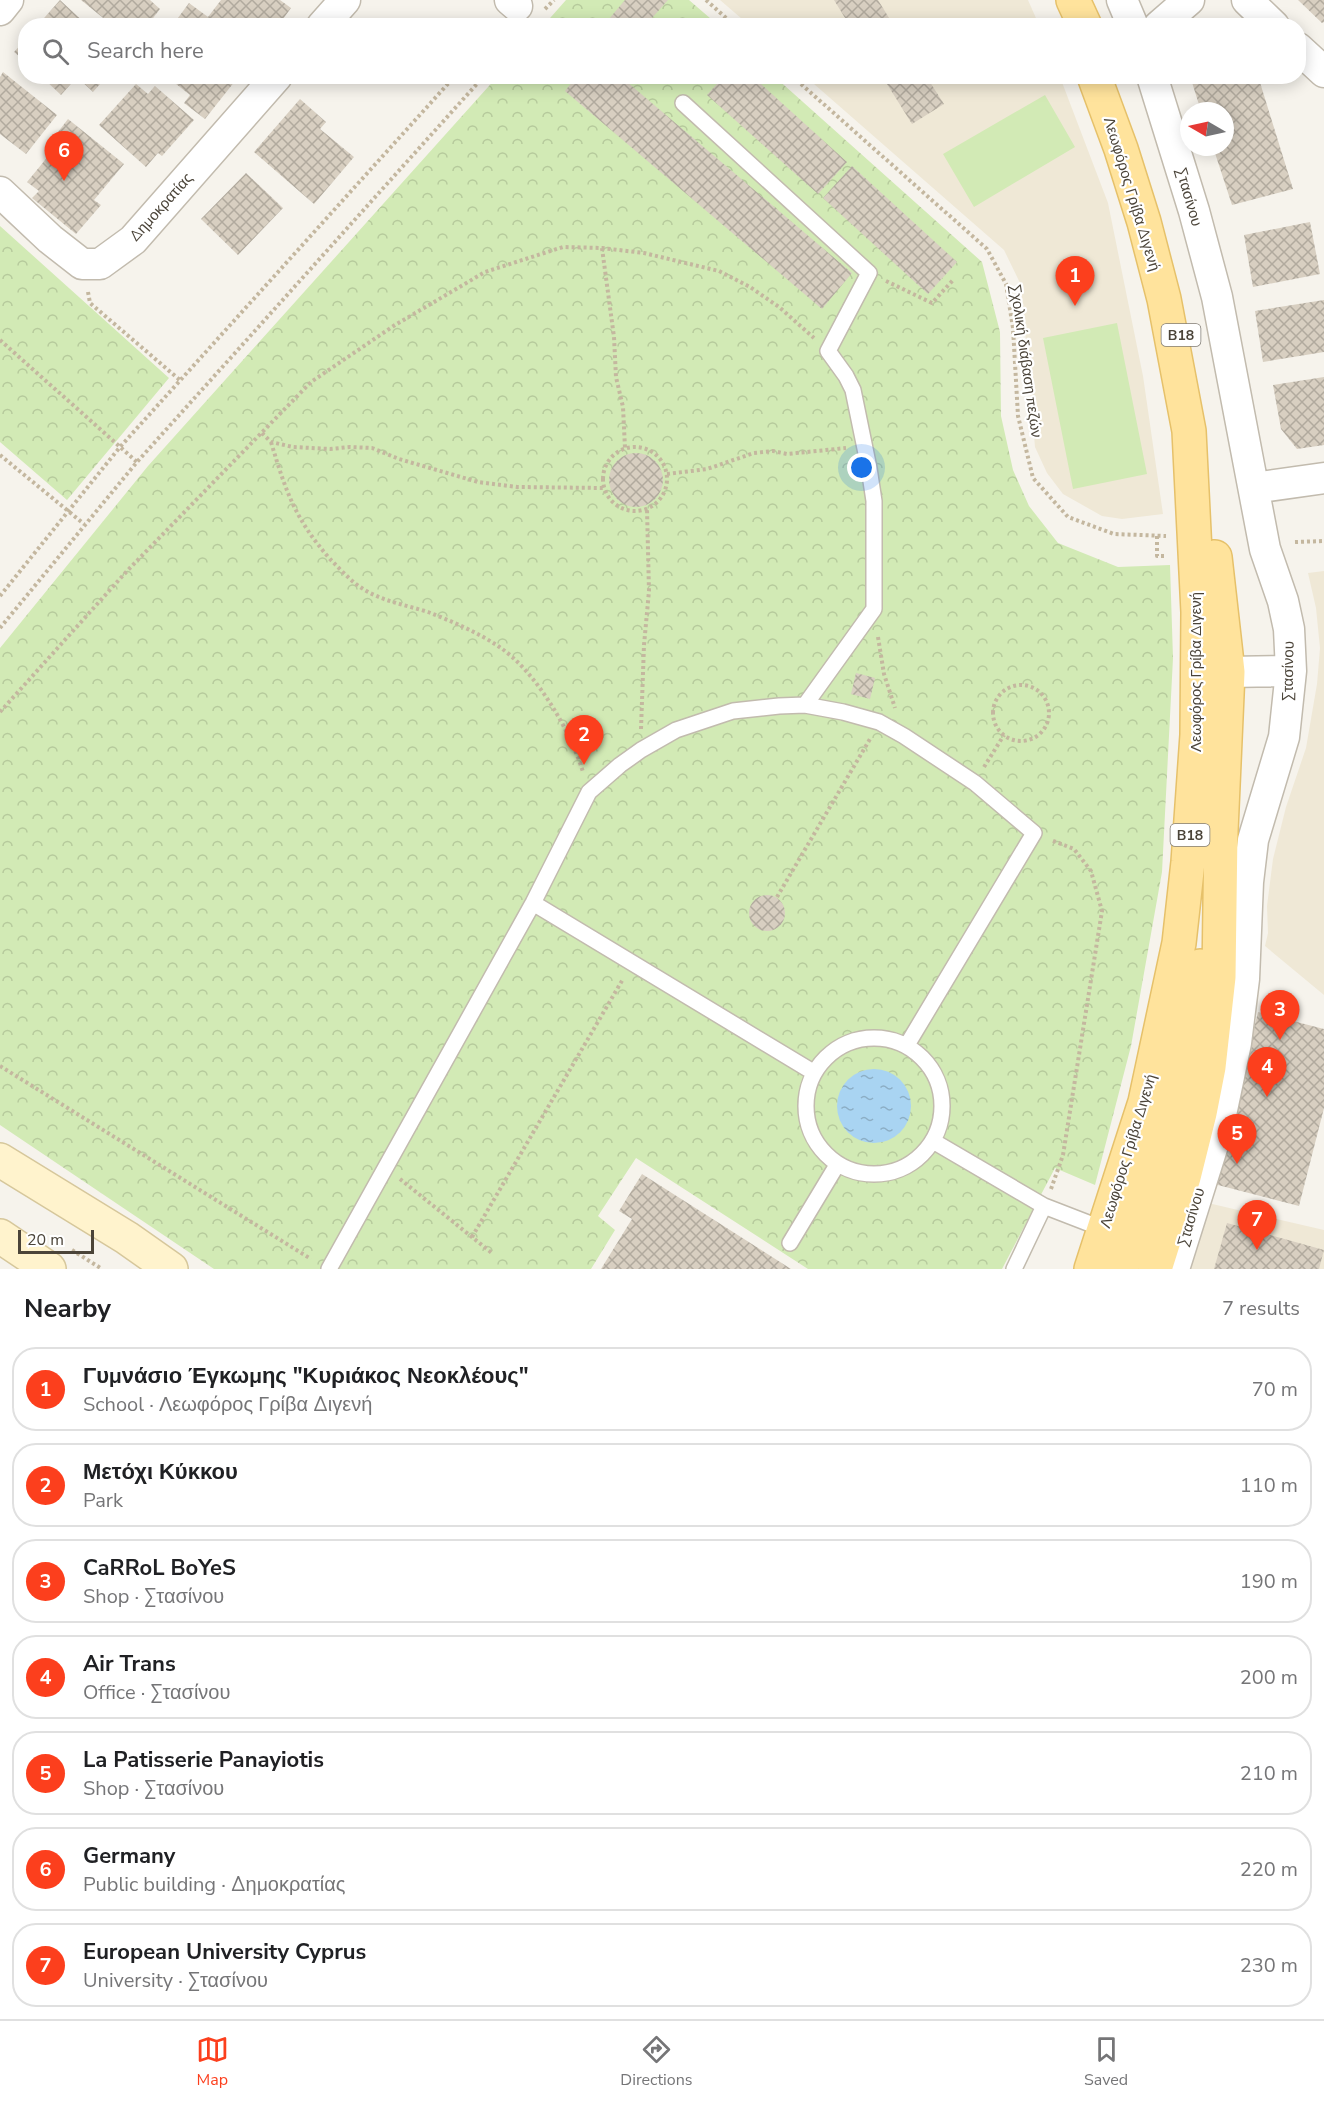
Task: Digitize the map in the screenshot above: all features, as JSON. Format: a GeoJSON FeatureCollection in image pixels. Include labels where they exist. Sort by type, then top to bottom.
{"type":"FeatureCollection","features":[{"type":"Feature","properties":{"kind":"main road"},"geometry":{"type":"LineString","coordinates":[[1062,0],[1070,18]]}},
{"type":"Feature","properties":{"kind":"main road"},"geometry":{"type":"LineString","coordinates":[[1073,0],[1081,18]]}},
{"type":"Feature","properties":{"kind":"main road","name":"Λεωφόρος Γρίβα Διγενή"},"geometry":{"type":"LineString","coordinates":[[1097,84],[1125,159],[1164,299],[1189,431],[1198,612],[1197,735],[1188,862],[1179,943],[1145,1102],[1119,1246]]}},
{"type":"Feature","properties":{"kind":"main road","name":"Λεωφόρος Γρίβα Διγενή"},"geometry":{"type":"LineString","coordinates":[[1108,84],[1139,161],[1171,276],[1199,429],[1227,672],[1221,831],[1219,977],[1209,1067],[1184,1176],[1155,1269]]}},
{"type":"Feature","properties":{"kind":"main road","name":"Λεωφόρος Γρίβα Διγενή"},"geometry":{"type":"LineString","coordinates":[[1091,1269],[1119,1246],[1173,1107],[1191,1021],[1221,831]]}},
{"type":"Feature","properties":{"kind":"main road"},"geometry":{"type":"LineString","coordinates":[[0,1160],[127,1238],[171,1269]]}},
{"type":"Feature","properties":{"kind":"main road"},"geometry":{"type":"LineString","coordinates":[[0,1236],[49,1269]]}},
{"type":"Feature","properties":{"kind":"street"},"geometry":{"type":"LineString","coordinates":[[0,10],[8,0]]}},
{"type":"Feature","properties":{"kind":"street"},"geometry":{"type":"LineString","coordinates":[[329,18],[345,0]]}},
{"type":"Feature","properties":{"kind":"street"},"geometry":{"type":"LineString","coordinates":[[1122,0],[1130,18]]}},
{"type":"Feature","properties":{"kind":"street"},"geometry":{"type":"LineString","coordinates":[[1169,18],[1189,0]]}},
{"type":"Feature","properties":{"kind":"street"},"geometry":{"type":"LineString","coordinates":[[1246,0],[1265,18]]}},
{"type":"Feature","properties":{"kind":"street"},"geometry":{"type":"LineString","coordinates":[[1306,55],[1324,72]]}},
{"type":"Feature","properties":{"kind":"street","name":"Δημοκρατίας"},"geometry":{"type":"LineString","coordinates":[[82,264],[100,264],[133,240],[270,84]]}},
{"type":"Feature","properties":{"kind":"street","name":"Στασίνου"},"geometry":{"type":"LineString","coordinates":[[1154,84],[1194,211],[1217,297],[1265,549],[1283,601],[1289,629],[1291,670],[1284,737],[1253,840],[1248,882],[1244,979],[1236,1043],[1218,1129],[1174,1269]]}},
{"type":"Feature","properties":{"kind":"street"},"geometry":{"type":"LineString","coordinates":[[0,192],[50,239],[82,264]]}},
{"type":"Feature","properties":{"kind":"street"},"geometry":{"type":"LineString","coordinates":[[1254,489],[1324,478]]}},
{"type":"Feature","properties":{"kind":"street"},"geometry":{"type":"LineString","coordinates":[[1227,672],[1291,670]]}},
{"type":"Feature","properties":{"kind":"lane"},"geometry":{"type":"LineString","coordinates":[[683,103],[869,273],[828,351],[853,390],[865,446],[874,501],[874,609],[805,705]]}},
{"type":"Feature","properties":{"kind":"lane"},"geometry":{"type":"LineString","coordinates":[[323,1266],[385,1168],[533,903],[589,792],[641,750],[676,730],[734,711],[779,706],[805,705],[843,712],[879,723],[904,736],[975,783],[1034,833],[907,1046]]}},
{"type":"Feature","properties":{"kind":"lane"},"geometry":{"type":"LineString","coordinates":[[533,903],[813,1072]]}},
{"type":"Feature","properties":{"kind":"lane"},"geometry":{"type":"LineString","coordinates":[[882,1037],[907,1046],[929,1064],[940,1088],[942,1115],[933,1141],[915,1162],[890,1173],[863,1175],[837,1165],[818,1147],[807,1124],[805,1098],[813,1072],[830,1052],[855,1039],[882,1037]]}},
{"type":"Feature","properties":{"kind":"lane"},"geometry":{"type":"LineString","coordinates":[[933,1141],[1044,1206],[1119,1246]]}},
{"type":"Feature","properties":{"kind":"lane"},"geometry":{"type":"LineString","coordinates":[[790,1243],[837,1165]]}},
{"type":"Feature","properties":{"kind":"lane"},"geometry":{"type":"LineString","coordinates":[[1014,1269],[1044,1206]]}},
{"type":"Feature","properties":{"kind":"path"},"geometry":{"type":"LineString","coordinates":[[706,0],[726,18]]}},
{"type":"Feature","properties":{"kind":"path"},"geometry":{"type":"LineString","coordinates":[[0,596],[120,447],[448,84]]}},
{"type":"Feature","properties":{"kind":"path"},"geometry":{"type":"LineString","coordinates":[[0,628],[136,462],[477,84]]}},
{"type":"Feature","properties":{"kind":"path","name":"Σχολική διάβαση πεζών"},"geometry":{"type":"LineString","coordinates":[[801,84],[987,249],[1006,284],[1013,328],[1018,416],[1033,478],[1068,517],[1114,534],[1166,536]]}},
{"type":"Feature","properties":{"kind":"path"},"geometry":{"type":"LineString","coordinates":[[0,712],[127,571],[311,382],[395,325],[485,272],[563,247],[602,248],[644,253],[719,272],[750,287],[779,307],[828,351]]}},
{"type":"Feature","properties":{"kind":"path"},"geometry":{"type":"LineString","coordinates":[[602,248],[614,336],[616,377],[623,407],[625,448]]}},
{"type":"Feature","properties":{"kind":"path"},"geometry":{"type":"LineString","coordinates":[[82,264],[90,303],[181,381]]}},
{"type":"Feature","properties":{"kind":"path"},"geometry":{"type":"LineString","coordinates":[[869,273],[932,303],[954,279]]}},
{"type":"Feature","properties":{"kind":"path"},"geometry":{"type":"LineString","coordinates":[[0,340],[136,462]]}},
{"type":"Feature","properties":{"kind":"path"},"geometry":{"type":"LineString","coordinates":[[262,433],[271,442],[290,501],[302,524],[332,561],[356,585],[378,597],[426,612],[473,632],[499,646],[522,667],[542,692],[577,752],[589,792]]}},
{"type":"Feature","properties":{"kind":"path"},"geometry":{"type":"LineString","coordinates":[[271,442],[302,448],[372,448],[399,459],[478,482],[517,487],[604,488]]}},
{"type":"Feature","properties":{"kind":"path"},"geometry":{"type":"LineString","coordinates":[[667,474],[708,470],[754,453],[773,451],[787,454],[865,446]]}},
{"type":"Feature","properties":{"kind":"path"},"geometry":{"type":"LineString","coordinates":[[625,448],[647,449],[663,463],[667,474],[667,487],[661,498],[640,512],[626,511],[614,504],[605,493],[602,480],[605,466],[614,454],[625,448]]}},
{"type":"Feature","properties":{"kind":"path"},"geometry":{"type":"LineString","coordinates":[[0,455],[84,524]]}},
{"type":"Feature","properties":{"kind":"path"},"geometry":{"type":"LineString","coordinates":[[641,750],[644,645],[649,591],[647,509]]}},
{"type":"Feature","properties":{"kind":"path"},"geometry":{"type":"LineString","coordinates":[[1157,536],[1157,556]]}},
{"type":"Feature","properties":{"kind":"path"},"geometry":{"type":"LineString","coordinates":[[1295,542],[1324,541]]}},
{"type":"Feature","properties":{"kind":"path"},"geometry":{"type":"LineString","coordinates":[[874,609],[884,674],[904,736]]}},
{"type":"Feature","properties":{"kind":"path"},"geometry":{"type":"LineString","coordinates":[[1028,686],[1036,689],[1044,696],[1048,705],[1047,725],[1041,734],[1032,740],[1022,741],[1012,740],[1004,735],[997,728],[993,719],[996,700],[1009,687],[1028,686]]}},
{"type":"Feature","properties":{"kind":"path"},"geometry":{"type":"LineString","coordinates":[[777,897],[879,723]]}},
{"type":"Feature","properties":{"kind":"path"},"geometry":{"type":"LineString","coordinates":[[975,783],[1004,735]]}},
{"type":"Feature","properties":{"kind":"path"},"geometry":{"type":"LineString","coordinates":[[1034,833],[1074,849],[1090,871],[1102,911],[1063,1155],[1044,1206]]}},
{"type":"Feature","properties":{"kind":"path"},"geometry":{"type":"LineString","coordinates":[[472,1237],[632,963]]}},
{"type":"Feature","properties":{"kind":"path"},"geometry":{"type":"LineString","coordinates":[[0,1066],[323,1266]]}},
{"type":"Feature","properties":{"kind":"path"},"geometry":{"type":"LineString","coordinates":[[385,1168],[493,1254]]}},
{"type":"Feature","properties":{"kind":"shaded area"},"geometry":{"type":"Polygon","coordinates":[[[720,0],[1028,0],[1036,18],[741,18],[720,0]]]}},
{"type":"Feature","properties":{"kind":"shaded area"},"geometry":{"type":"Polygon","coordinates":[[[814,84],[1063,84],[1108,203],[1143,376],[1163,514],[1122,519],[1102,516],[1063,494],[1047,473],[1035,447],[1021,285],[1004,250],[814,84]]]}},
{"type":"Feature","properties":{"kind":"shaded area"},"geometry":{"type":"Polygon","coordinates":[[[1324,571],[1324,995],[1265,946],[1273,859],[1286,807],[1306,748],[1317,684],[1320,648],[1316,608],[1308,573],[1324,571]]]}},
{"type":"Feature","properties":{"kind":"shaded area"},"geometry":{"type":"Polygon","coordinates":[[[1208,1203],[1324,1230],[1324,1269],[1184,1269],[1208,1203]]]}},
{"type":"Feature","properties":{"kind":"green space"},"geometry":{"type":"Polygon","coordinates":[[[566,0],[689,0],[710,18],[550,18],[566,0]]]}},
{"type":"Feature","properties":{"kind":"green space"},"geometry":{"type":"Polygon","coordinates":[[[491,84],[783,84],[982,262],[1000,332],[1001,416],[1013,470],[1029,506],[1058,543],[1118,567],[1170,565],[1173,658],[1162,872],[1131,1046],[1095,1185],[1055,1168],[1002,1269],[808,1269],[636,1158],[598,1216],[615,1230],[591,1269],[214,1269],[0,1125],[0,648],[148,466],[491,84]]]}},
{"type":"Feature","properties":{"kind":"green space"},"geometry":{"type":"Polygon","coordinates":[[[1045,95],[1075,147],[974,207],[943,154],[1045,95]]]}},
{"type":"Feature","properties":{"kind":"green space"},"geometry":{"type":"Polygon","coordinates":[[[0,226],[169,378],[67,500],[0,442],[0,226]]]}},
{"type":"Feature","properties":{"kind":"green space"},"geometry":{"type":"Polygon","coordinates":[[[1117,323],[1147,474],[1073,489],[1043,338],[1117,323]]]}},
{"type":"Feature","properties":{"kind":"water"},"geometry":{"type":"Polygon","coordinates":[[[874,1069],[895,1075],[905,1085],[911,1106],[905,1127],[895,1137],[874,1143],[853,1137],[843,1127],[837,1106],[843,1085],[853,1075],[874,1069]]]}},
{"type":"Feature","properties":{"kind":"building"},"geometry":{"type":"Polygon","coordinates":[[[60,0],[79,18],[44,18],[60,0]]]}},
{"type":"Feature","properties":{"kind":"building"},"geometry":{"type":"Polygon","coordinates":[[[81,0],[150,0],[160,9],[153,18],[103,18],[81,0]]]}},
{"type":"Feature","properties":{"kind":"building"},"geometry":{"type":"Polygon","coordinates":[[[221,0],[280,0],[291,8],[284,18],[178,18],[189,3],[208,17],[221,0]]]}},
{"type":"Feature","properties":{"kind":"building"},"geometry":{"type":"Polygon","coordinates":[[[625,0],[668,0],[652,18],[610,18],[625,0]]]}},
{"type":"Feature","properties":{"kind":"building"},"geometry":{"type":"Polygon","coordinates":[[[834,0],[878,0],[889,18],[845,18],[834,0]]]}},
{"type":"Feature","properties":{"kind":"building"},"geometry":{"type":"Polygon","coordinates":[[[1298,0],[1324,0],[1324,22],[1322,23],[1298,0]]]}},
{"type":"Feature","properties":{"kind":"building"},"geometry":{"type":"Polygon","coordinates":[[[3,72],[57,115],[26,154],[0,134],[0,77],[3,72]]]}},
{"type":"Feature","properties":{"kind":"building"},"geometry":{"type":"Polygon","coordinates":[[[49,84],[71,84],[61,95],[49,84]]]}},
{"type":"Feature","properties":{"kind":"building"},"geometry":{"type":"Polygon","coordinates":[[[84,84],[100,84],[93,92],[84,84]]]}},
{"type":"Feature","properties":{"kind":"building"},"geometry":{"type":"Polygon","coordinates":[[[136,84],[148,94],[155,86],[194,120],[162,156],[158,153],[146,167],[99,125],[136,84]]]}},
{"type":"Feature","properties":{"kind":"building"},"geometry":{"type":"Polygon","coordinates":[[[176,84],[233,84],[205,119],[184,103],[190,95],[176,84]]]}},
{"type":"Feature","properties":{"kind":"building"},"geometry":{"type":"Polygon","coordinates":[[[571,84],[629,84],[852,273],[822,309],[565,91],[571,84]]]}},
{"type":"Feature","properties":{"kind":"building"},"geometry":{"type":"Polygon","coordinates":[[[717,84],[761,84],[847,162],[818,194],[707,95],[717,84]]]}},
{"type":"Feature","properties":{"kind":"building"},"geometry":{"type":"Polygon","coordinates":[[[887,84],[931,84],[944,104],[912,124],[887,84]]]}},
{"type":"Feature","properties":{"kind":"building"},"geometry":{"type":"Polygon","coordinates":[[[1193,84],[1260,84],[1293,189],[1232,205],[1216,156],[1234,156],[1234,102],[1198,102],[1193,84]]]}},
{"type":"Feature","properties":{"kind":"building"},"geometry":{"type":"Polygon","coordinates":[[[300,99],[326,122],[320,129],[354,157],[314,204],[254,152],[300,99]]]}},
{"type":"Feature","properties":{"kind":"building"},"geometry":{"type":"Polygon","coordinates":[[[68,119],[124,164],[94,200],[101,205],[76,234],[32,198],[39,191],[27,182],[64,137],[58,132],[68,119]]]}},
{"type":"Feature","properties":{"kind":"building"},"geometry":{"type":"Polygon","coordinates":[[[852,166],[957,262],[928,294],[823,198],[852,166]]]}},
{"type":"Feature","properties":{"kind":"building"},"geometry":{"type":"Polygon","coordinates":[[[246,173],[283,208],[238,255],[201,219],[246,173]]]}},
{"type":"Feature","properties":{"kind":"building"},"geometry":{"type":"Polygon","coordinates":[[[1310,222],[1320,274],[1253,287],[1244,235],[1310,222]]]}},
{"type":"Feature","properties":{"kind":"building"},"geometry":{"type":"Polygon","coordinates":[[[1324,300],[1324,352],[1263,362],[1255,311],[1324,300]]]}},
{"type":"Feature","properties":{"kind":"building"},"geometry":{"type":"Polygon","coordinates":[[[1324,377],[1324,445],[1297,449],[1281,429],[1273,385],[1324,377]]]}},
{"type":"Feature","properties":{"kind":"building"},"geometry":{"type":"Polygon","coordinates":[[[631,453],[641,453],[651,457],[659,465],[663,480],[659,495],[651,503],[641,507],[631,507],[621,503],[613,495],[609,485],[609,475],[613,465],[621,457],[631,453]]]}},
{"type":"Feature","properties":{"kind":"building"},"geometry":{"type":"Polygon","coordinates":[[[856,673],[875,678],[870,699],[851,694],[856,673]]]}},
{"type":"Feature","properties":{"kind":"building"},"geometry":{"type":"Polygon","coordinates":[[[767,895],[780,900],[785,913],[780,926],[767,931],[754,926],[749,913],[754,900],[767,895]]]}},
{"type":"Feature","properties":{"kind":"building"},"geometry":{"type":"Polygon","coordinates":[[[1258,1012],[1324,1029],[1324,1108],[1299,1206],[1214,1184],[1258,1012]]]}},
{"type":"Feature","properties":{"kind":"building"},"geometry":{"type":"Polygon","coordinates":[[[642,1174],[791,1269],[601,1269],[632,1219],[619,1211],[642,1174]]]}},
{"type":"Feature","properties":{"kind":"building"},"geometry":{"type":"Polygon","coordinates":[[[1227,1223],[1324,1250],[1319,1269],[1214,1269],[1227,1223]]]}},
{"type":"Feature","properties":{"kind":"place","name":"Germany"},"geometry":{"type":"Point","coordinates":[64,181]}},
{"type":"Feature","properties":{"kind":"place","name":"Γυμνάσιο Έγκωμης \"Κυριάκος Νεοκλέους\""},"geometry":{"type":"Point","coordinates":[1075,306]}},
{"type":"Feature","properties":{"kind":"place","name":"Μετόχι Κύκκου"},"geometry":{"type":"Point","coordinates":[584,765]}},
{"type":"Feature","properties":{"kind":"place","name":"CaRRoL BoYeS"},"geometry":{"type":"Point","coordinates":[1280,1040]}},
{"type":"Feature","properties":{"kind":"place","name":"Air Trans"},"geometry":{"type":"Point","coordinates":[1267,1097]}},
{"type":"Feature","properties":{"kind":"place","name":"La Patisserie Panayiotis"},"geometry":{"type":"Point","coordinates":[1237,1164]}},
{"type":"Feature","properties":{"kind":"place","name":"European University Cyprus"},"geometry":{"type":"Point","coordinates":[1257,1250]}}]}
